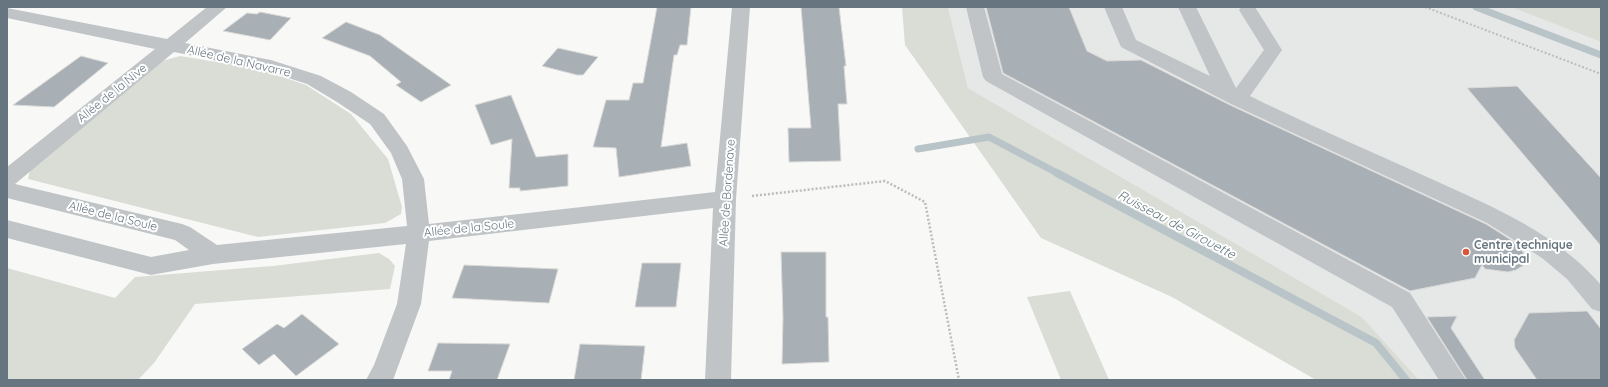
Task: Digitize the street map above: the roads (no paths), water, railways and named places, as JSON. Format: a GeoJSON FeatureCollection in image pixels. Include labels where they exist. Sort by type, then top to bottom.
{"type":"FeatureCollection","features":[{"type":"Feature","properties":{"kind":"street","name":"Allée de la Nive"},"geometry":{"type":"LineString","coordinates":[[7,179],[218,7]]}},
{"type":"Feature","properties":{"kind":"street","name":"Allée de Bordenave"},"geometry":{"type":"LineString","coordinates":[[718,380],[725,199],[741,7]]}},
{"type":"Feature","properties":{"kind":"street"},"geometry":{"type":"LineString","coordinates":[[975,7],[993,77],[1401,300],[1453,380]]}},
{"type":"Feature","properties":{"kind":"street"},"geometry":{"type":"LineString","coordinates":[[1113,7],[1128,44],[1233,96],[1502,221],[1559,257],[1586,284],[1601,302]]}},
{"type":"Feature","properties":{"kind":"street"},"geometry":{"type":"LineString","coordinates":[[1187,7],[1233,96]]}},
{"type":"Feature","properties":{"kind":"street"},"geometry":{"type":"LineString","coordinates":[[1233,96],[1273,50],[1248,10]]}},
{"type":"Feature","properties":{"kind":"street","name":"Allée de la Navarre"},"geometry":{"type":"LineString","coordinates":[[7,14],[271,66],[314,80],[344,97],[377,119],[400,151],[413,179],[419,234],[409,304],[385,370],[379,380]]}},
{"type":"Feature","properties":{"kind":"street","name":"Allée de la Soule"},"geometry":{"type":"LineString","coordinates":[[7,190],[182,233],[213,255]]}},
{"type":"Feature","properties":{"kind":"street","name":"Allée de la Soule"},"geometry":{"type":"LineString","coordinates":[[7,229],[151,266],[213,255],[419,234],[725,199]]}},
{"type":"Feature","properties":{"kind":"waterway"},"geometry":{"type":"LineString","coordinates":[[1476,7],[1601,55]]}},
{"type":"Feature","properties":{"kind":"waterway","name":"Ruisseau de Girouette"},"geometry":{"type":"LineString","coordinates":[[918,149],[989,137],[1059,174]]}},
{"type":"Feature","properties":{"kind":"waterway","name":"Ruisseau de Girouette"},"geometry":{"type":"LineString","coordinates":[[1057,173],[1376,343],[1406,380]]}},
{"type":"Feature","properties":{"kind":"place","name":"Centre technique municipal"},"geometry":{"type":"Point","coordinates":[1466,252]}}]}
